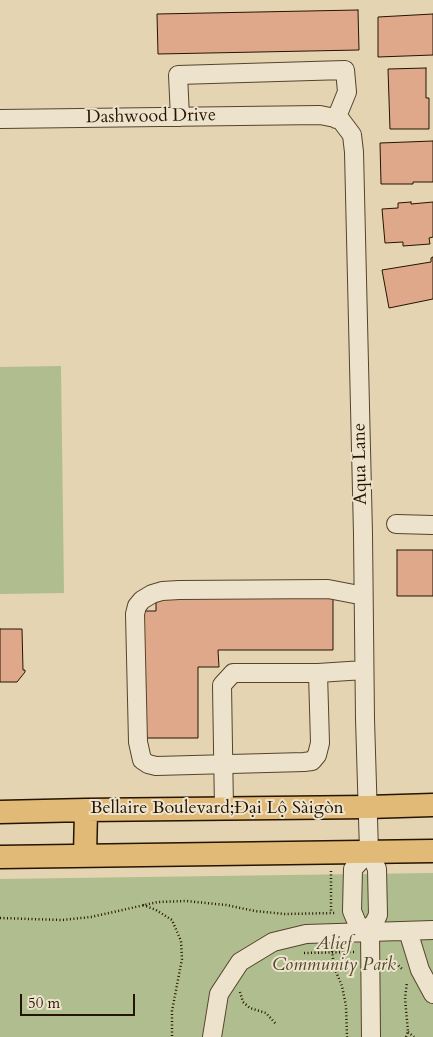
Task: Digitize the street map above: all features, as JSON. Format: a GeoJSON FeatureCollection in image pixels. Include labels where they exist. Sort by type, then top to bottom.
{"type":"FeatureCollection","features":[{"type":"Feature","properties":{"kind":"main road","name":"Bellaire Boulevard;Đại Lộ Sàigòn"},"geometry":{"type":"LineString","coordinates":[[0,812],[433,805]]}},
{"type":"Feature","properties":{"kind":"main road"},"geometry":{"type":"LineString","coordinates":[[86,810],[86,856]]}},
{"type":"Feature","properties":{"kind":"main road"},"geometry":{"type":"LineString","coordinates":[[0,857],[433,850]]}},
{"type":"Feature","properties":{"kind":"street"},"geometry":{"type":"LineString","coordinates":[[180,117],[178,75],[345,70],[347,92],[336,118]]}},
{"type":"Feature","properties":{"kind":"street","name":"Dashwood Drive"},"geometry":{"type":"LineString","coordinates":[[0,120],[320,115],[336,118]]}},
{"type":"Feature","properties":{"kind":"street","name":"Aqua Lane"},"geometry":{"type":"LineString","coordinates":[[336,118],[340,119],[352,135],[354,152],[369,851],[377,869],[378,915],[367,931]]}},
{"type":"Feature","properties":{"kind":"street"},"geometry":{"type":"LineString","coordinates":[[396,524],[433,525]]}},
{"type":"Feature","properties":{"kind":"street"},"geometry":{"type":"LineString","coordinates":[[318,673],[320,743],[317,755],[312,761],[156,766],[142,760],[138,742],[135,614],[137,606],[142,600],[162,591],[179,590],[328,589],[363,594]]}},
{"type":"Feature","properties":{"kind":"street"},"geometry":{"type":"LineString","coordinates":[[224,808],[222,685],[233,673],[318,673],[364,670]]}},
{"type":"Feature","properties":{"kind":"street"},"geometry":{"type":"LineString","coordinates":[[369,851],[353,869],[353,913],[357,923],[367,931],[370,956],[371,1037]]}},
{"type":"Feature","properties":{"kind":"street"},"geometry":{"type":"LineString","coordinates":[[212,1037],[219,994],[240,962],[273,942],[306,934],[433,930]]}},
{"type":"Feature","properties":{"kind":"street"},"geometry":{"type":"LineString","coordinates":[[408,931],[420,970],[433,994]]}},
{"type":"Feature","properties":{"kind":"path"},"geometry":{"type":"LineString","coordinates":[[330,870],[331,913]]}},
{"type":"Feature","properties":{"kind":"path"},"geometry":{"type":"LineString","coordinates":[[0,918],[62,920],[158,902],[186,900],[285,914],[353,913]]}},
{"type":"Feature","properties":{"kind":"path"},"geometry":{"type":"LineString","coordinates":[[141,905],[156,910],[172,920],[181,942],[182,959],[172,1011],[172,1037]]}},
{"type":"Feature","properties":{"kind":"path"},"geometry":{"type":"LineString","coordinates":[[332,933],[334,967],[342,986],[346,1006],[348,1037]]}},
{"type":"Feature","properties":{"kind":"path"},"geometry":{"type":"LineString","coordinates":[[297,954],[332,952],[370,956],[396,963],[405,972]]}},
{"type":"Feature","properties":{"kind":"path"},"geometry":{"type":"LineString","coordinates":[[406,978],[405,998],[408,1032],[406,1037]]}},
{"type":"Feature","properties":{"kind":"path"},"geometry":{"type":"LineString","coordinates":[[244,985],[240,993],[243,1002],[250,1008],[266,1013],[276,1024]]}},
{"type":"Feature","properties":{"kind":"path"},"geometry":{"type":"LineString","coordinates":[[408,1032],[414,1037]]}},
{"type":"Feature","properties":{"kind":"green space"},"geometry":{"type":"Polygon","coordinates":[[[61,366],[64,593],[0,594],[0,367],[61,366]]]}},
{"type":"Feature","properties":{"kind":"green space","name":"Alief Community Park"},"geometry":{"type":"Polygon","coordinates":[[[433,873],[433,1037],[0,1037],[0,879],[433,873]]]}},
{"type":"Feature","properties":{"kind":"building"},"geometry":{"type":"Polygon","coordinates":[[[358,10],[359,50],[158,54],[157,14],[358,10]]]}},
{"type":"Feature","properties":{"kind":"building"},"geometry":{"type":"Polygon","coordinates":[[[433,14],[433,55],[378,57],[378,17],[433,14]]]}},
{"type":"Feature","properties":{"kind":"building"},"geometry":{"type":"Polygon","coordinates":[[[426,68],[426,98],[429,98],[429,129],[390,129],[388,69],[426,68]]]}},
{"type":"Feature","properties":{"kind":"building"},"geometry":{"type":"Polygon","coordinates":[[[433,141],[433,182],[381,184],[380,143],[433,141]]]}},
{"type":"Feature","properties":{"kind":"building"},"geometry":{"type":"Polygon","coordinates":[[[411,202],[411,204],[433,202],[433,237],[429,238],[430,244],[403,246],[403,242],[385,243],[382,209],[398,208],[398,203],[411,202]]]}},
{"type":"Feature","properties":{"kind":"building"},"geometry":{"type":"Polygon","coordinates":[[[433,257],[433,299],[389,308],[382,270],[431,262],[433,257]]]}},
{"type":"Feature","properties":{"kind":"building"},"geometry":{"type":"Polygon","coordinates":[[[397,550],[433,550],[433,596],[397,596],[397,550]]]}},
{"type":"Feature","properties":{"kind":"building"},"geometry":{"type":"Polygon","coordinates":[[[333,593],[333,650],[218,650],[219,667],[198,667],[198,738],[141,738],[141,611],[156,611],[156,594],[333,593]]]}},
{"type":"Feature","properties":{"kind":"building"},"geometry":{"type":"Polygon","coordinates":[[[0,629],[22,629],[23,670],[25,672],[17,682],[0,682],[0,629]]]}}]}
